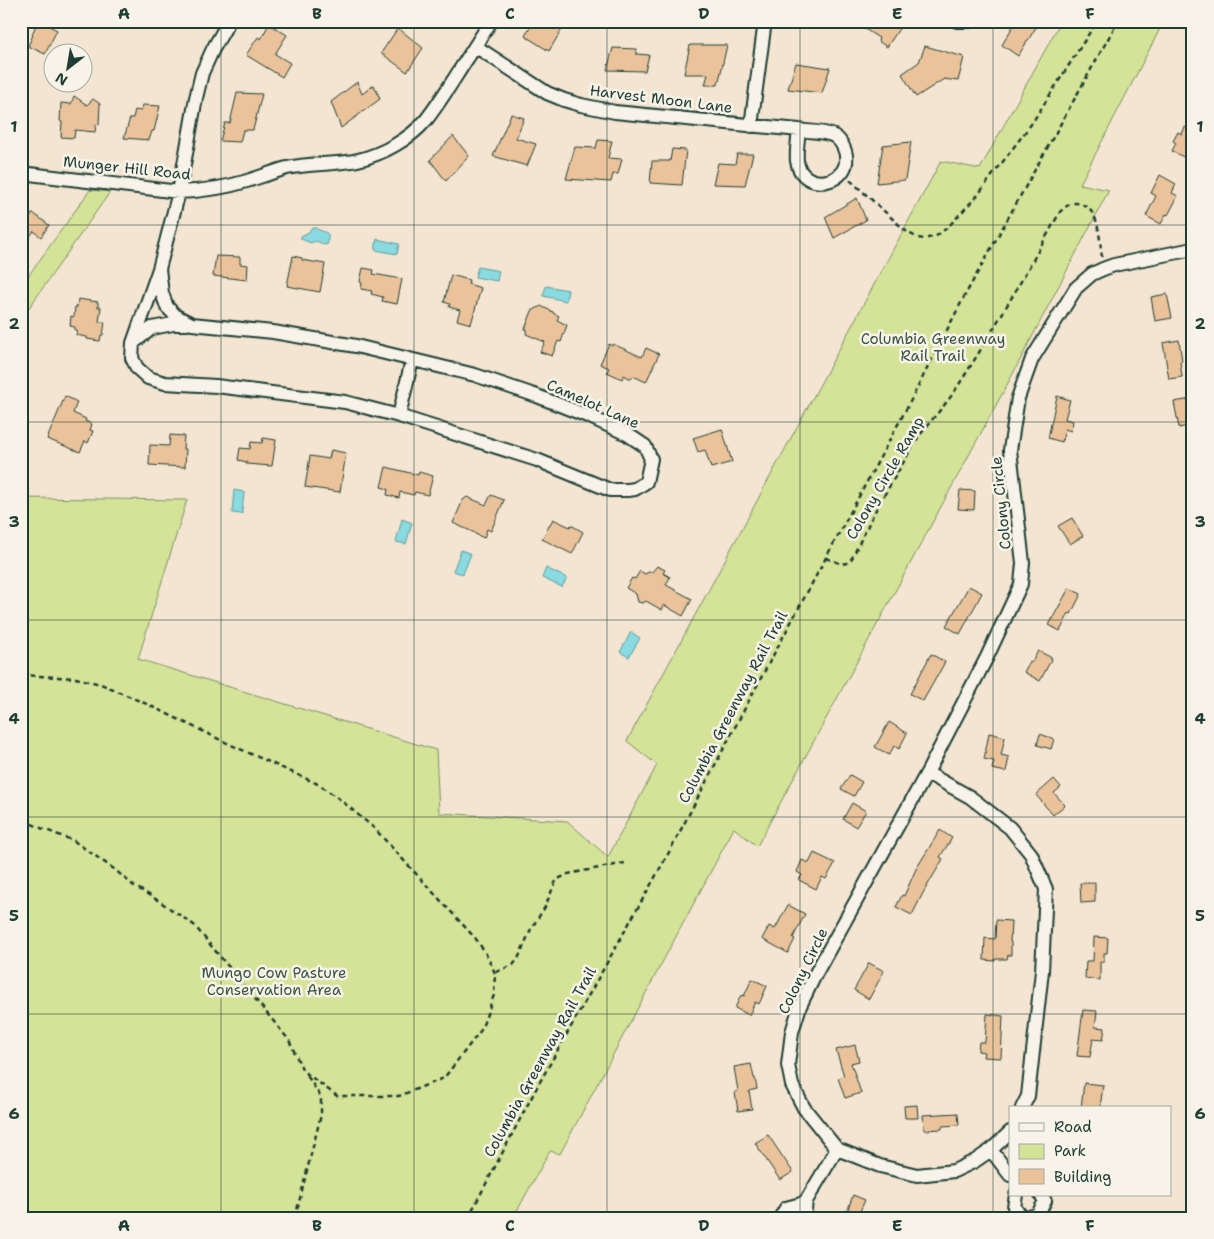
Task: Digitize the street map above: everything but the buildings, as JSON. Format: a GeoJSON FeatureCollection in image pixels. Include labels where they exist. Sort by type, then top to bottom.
{"type":"FeatureCollection","features":[{"type":"Feature","properties":{"kind":"street","name":"Camelot Lane"},"geometry":{"type":"LineString","coordinates":[[134,343],[152,328],[173,324],[192,324],[273,332],[356,346],[484,378],[537,396],[627,434],[645,446],[651,459],[646,482],[628,490],[610,490],[537,460],[398,416],[345,402],[216,386],[165,383],[148,378],[137,368],[132,358],[134,343],[159,269],[179,192],[202,73],[229,21]]}},
{"type":"Feature","properties":{"kind":"street","name":"Munger Hill Road"},"geometry":{"type":"LineString","coordinates":[[21,173],[179,192],[220,188],[286,168],[360,160],[380,153],[396,144],[410,135],[425,121],[491,21]]}},
{"type":"Feature","properties":{"kind":"street"},"geometry":{"type":"LineString","coordinates":[[751,126],[765,21]]}},
{"type":"Feature","properties":{"kind":"street"},"geometry":{"type":"LineString","coordinates":[[957,21],[969,21]]}},
{"type":"Feature","properties":{"kind":"street","name":"Harvest Moon Lane"},"geometry":{"type":"LineString","coordinates":[[475,46],[547,93],[581,105],[615,112],[828,134],[837,138],[846,152],[846,163],[841,172]]}},
{"type":"Feature","properties":{"kind":"street"},"geometry":{"type":"LineString","coordinates":[[799,130],[797,160],[798,166],[804,175],[813,181],[823,182],[833,179],[841,172]]}},
{"type":"Feature","properties":{"kind":"street","name":"Colony Circle"},"geometry":{"type":"LineString","coordinates":[[1009,1133],[976,1161],[954,1171],[917,1175],[880,1166],[837,1148],[804,1108],[792,1085],[788,1065],[792,1032],[800,1006],[816,974],[927,773],[987,658],[1021,584],[1023,563],[1010,450],[1018,398],[1032,359],[1076,288],[1092,274],[1103,269],[1193,249]]}},
{"type":"Feature","properties":{"kind":"street","name":"Camelot Lane"},"geometry":{"type":"LineString","coordinates":[[159,269],[166,307],[176,316],[192,324]]}},
{"type":"Feature","properties":{"kind":"street"},"geometry":{"type":"LineString","coordinates":[[398,416],[412,360]]}},
{"type":"Feature","properties":{"kind":"street"},"geometry":{"type":"LineString","coordinates":[[927,773],[970,796],[1010,828],[1031,854],[1046,889],[1041,980],[1028,1096],[1023,1106]]}},
{"type":"Feature","properties":{"kind":"street"},"geometry":{"type":"LineString","coordinates":[[804,1218],[806,1201],[837,1148]]}},
{"type":"Feature","properties":{"kind":"street"},"geometry":{"type":"LineString","coordinates":[[991,1150],[1009,1174]]}},
{"type":"Feature","properties":{"kind":"street"},"geometry":{"type":"LineString","coordinates":[[1016,1196],[1014,1207],[1023,1218]]}},
{"type":"Feature","properties":{"kind":"street"},"geometry":{"type":"LineString","coordinates":[[1027,1218],[1038,1214],[1045,1201],[1042,1196]]}},
{"type":"Feature","properties":{"kind":"street"},"geometry":{"type":"LineString","coordinates":[[780,1218],[786,1208],[806,1201]]}},
{"type":"Feature","properties":{"kind":"path"},"geometry":{"type":"LineString","coordinates":[[841,172],[907,232],[924,239],[942,233],[977,196],[1032,123],[1097,21]]}},
{"type":"Feature","properties":{"kind":"path","name":"Columbia Greenway Rail Trail"},"geometry":{"type":"LineString","coordinates":[[468,1218],[537,1087],[667,856],[910,402],[964,297],[1118,21]]}},
{"type":"Feature","properties":{"kind":"path","name":"Colony Circle Ramp"},"geometry":{"type":"LineString","coordinates":[[825,558],[842,564],[847,563],[852,558],[874,513],[918,438],[960,384],[1064,207],[1076,203],[1088,207],[1093,212],[1097,226],[1103,269]]}},
{"type":"Feature","properties":{"kind":"path"},"geometry":{"type":"LineString","coordinates":[[21,675],[76,678],[101,684],[318,784],[357,813],[388,843],[476,939],[495,972],[494,995],[481,1030],[444,1078],[399,1096],[337,1096],[304,1071]]}},
{"type":"Feature","properties":{"kind":"path"},"geometry":{"type":"LineString","coordinates":[[21,819],[74,841],[134,886],[194,925],[289,1040],[304,1071],[321,1097],[321,1115],[295,1218]]}},
{"type":"Feature","properties":{"kind":"path"},"geometry":{"type":"LineString","coordinates":[[495,972],[513,965],[518,959],[531,929],[546,906],[554,883],[558,879],[568,874],[625,863]]}},
{"type":"Feature","properties":{"kind":"green space","name":"Mungo Cow Pasture Conservation Area"},"geometry":{"type":"Polygon","coordinates":[[[1061,21],[1164,21],[1080,184],[1109,190],[1007,385],[757,846],[734,828],[560,1154],[550,1151],[513,1218],[21,1218],[21,498],[187,500],[138,659],[436,750],[439,813],[567,821],[608,857],[657,765],[627,741],[941,161],[980,169],[1061,21]]]}},
{"type":"Feature","properties":{"kind":"green space"},"geometry":{"type":"Polygon","coordinates":[[[90,190],[110,192],[21,320],[21,286],[90,190]]]}},
{"type":"Feature","properties":{"kind":"water"},"geometry":{"type":"Polygon","coordinates":[[[311,228],[327,233],[328,244],[323,245],[316,241],[311,243],[301,239],[301,236],[309,232],[311,228]]]}},
{"type":"Feature","properties":{"kind":"water"},"geometry":{"type":"Polygon","coordinates":[[[377,239],[399,244],[397,254],[375,250],[377,239]]]}},
{"type":"Feature","properties":{"kind":"water"},"geometry":{"type":"Polygon","coordinates":[[[478,267],[499,271],[497,281],[475,277],[478,267]]]}},
{"type":"Feature","properties":{"kind":"water"},"geometry":{"type":"Polygon","coordinates":[[[546,286],[568,290],[566,301],[543,296],[546,286]]]}},
{"type":"Feature","properties":{"kind":"water"},"geometry":{"type":"Polygon","coordinates":[[[234,490],[244,492],[242,514],[232,513],[234,490]]]}},
{"type":"Feature","properties":{"kind":"water"},"geometry":{"type":"Polygon","coordinates":[[[402,519],[412,523],[406,544],[396,542],[402,519]]]}},
{"type":"Feature","properties":{"kind":"water"},"geometry":{"type":"Polygon","coordinates":[[[461,550],[471,554],[463,574],[453,571],[461,550]]]}},
{"type":"Feature","properties":{"kind":"water"},"geometry":{"type":"Polygon","coordinates":[[[546,568],[567,578],[562,587],[542,578],[546,568]]]}},
{"type":"Feature","properties":{"kind":"water"},"geometry":{"type":"Polygon","coordinates":[[[631,632],[640,638],[629,657],[620,652],[631,632]]]}}]}
